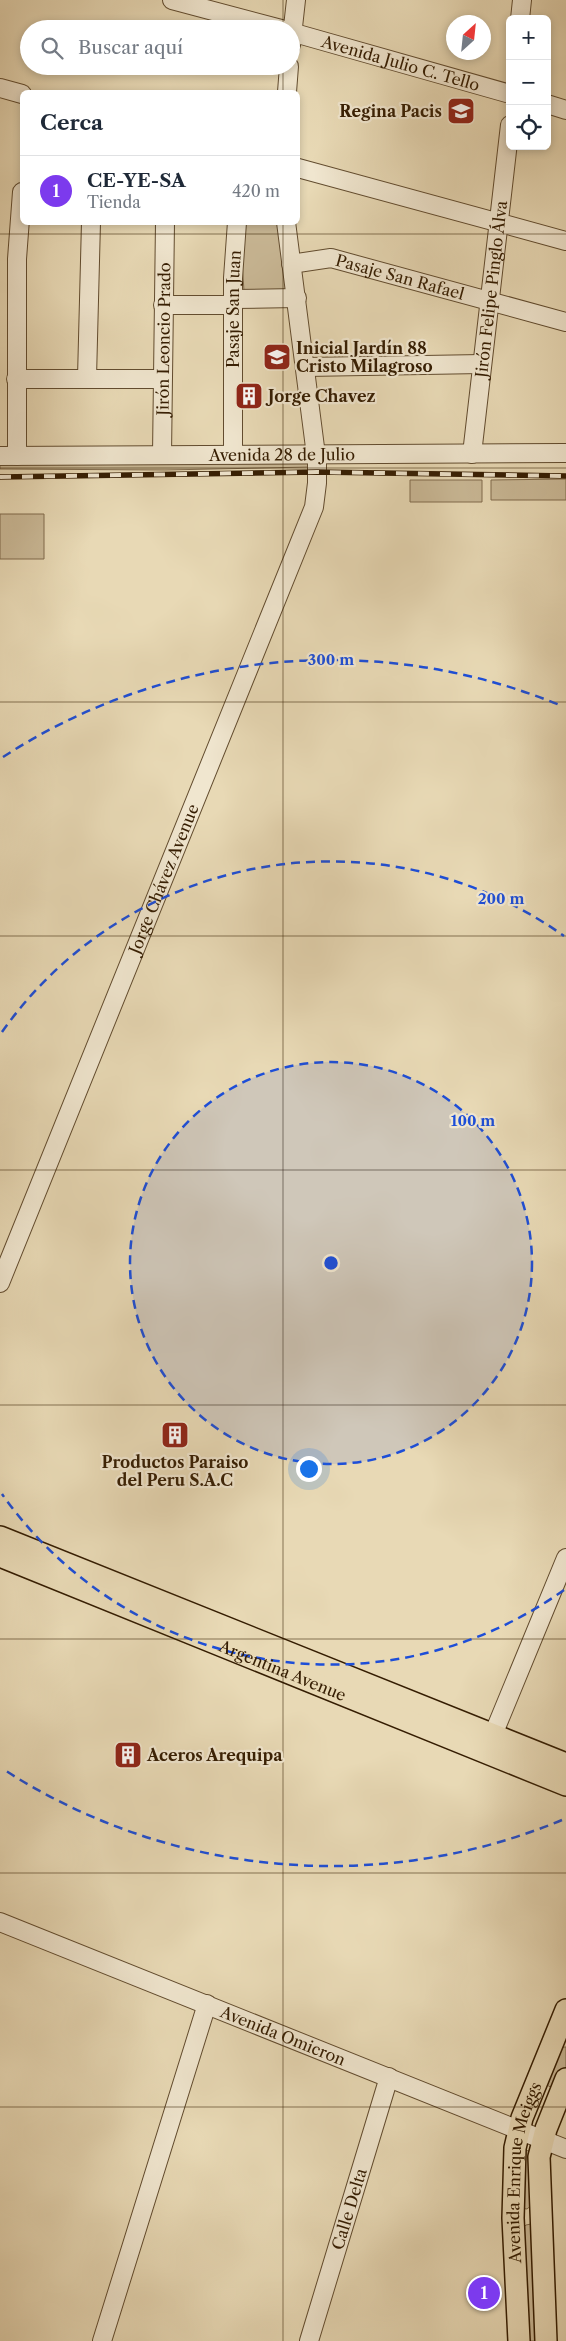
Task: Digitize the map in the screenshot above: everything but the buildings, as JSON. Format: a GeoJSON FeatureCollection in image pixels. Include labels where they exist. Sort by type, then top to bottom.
{"type":"FeatureCollection","features":[{"type":"Feature","properties":{"kind":"main road","name":"Argentina Avenue"},"geometry":{"type":"LineString","coordinates":[[0,1537],[209,1630],[489,1744],[566,1785]]}},
{"type":"Feature","properties":{"kind":"main road","name":"Argentina Avenue"},"geometry":{"type":"LineString","coordinates":[[0,1556],[209,1630]]}},
{"type":"Feature","properties":{"kind":"main road","name":"Argentina Avenue"},"geometry":{"type":"LineString","coordinates":[[489,1744],[566,1764]]}},
{"type":"Feature","properties":{"kind":"main road","name":"Avenida Enrique Meiggs"},"geometry":{"type":"LineString","coordinates":[[519,2341],[513,2218],[513,2168],[519,2129],[566,2010]]}},
{"type":"Feature","properties":{"kind":"main road"},"geometry":{"type":"LineString","coordinates":[[535,2086],[562,2087]]}},
{"type":"Feature","properties":{"kind":"main road","name":"Avenida Enrique Meiggs"},"geometry":{"type":"LineString","coordinates":[[546,2341],[538,2170],[543,2138],[562,2087]]}},
{"type":"Feature","properties":{"kind":"main road"},"geometry":{"type":"LineString","coordinates":[[513,2218],[540,2217]]}},
{"type":"Feature","properties":{"kind":"street","name":"Avenida Julio C. Tello"},"geometry":{"type":"LineString","coordinates":[[172,0],[241,20]]}},
{"type":"Feature","properties":{"kind":"street"},"geometry":{"type":"LineString","coordinates":[[292,20],[296,0]]}},
{"type":"Feature","properties":{"kind":"street"},"geometry":{"type":"LineString","coordinates":[[520,15],[522,0]]}},
{"type":"Feature","properties":{"kind":"street","name":"Avenida Julio C. Tello"},"geometry":{"type":"LineString","coordinates":[[300,37],[506,93]]}},
{"type":"Feature","properties":{"kind":"street"},"geometry":{"type":"LineString","coordinates":[[287,90],[288,75]]}},
{"type":"Feature","properties":{"kind":"street"},"geometry":{"type":"LineString","coordinates":[[0,88],[20,93]]}},
{"type":"Feature","properties":{"kind":"street"},"geometry":{"type":"LineString","coordinates":[[550,105],[566,110]]}},
{"type":"Feature","properties":{"kind":"street","name":"Jirón Felipe Pinglo Álva"},"geometry":{"type":"LineString","coordinates":[[472,454],[507,150]]}},
{"type":"Feature","properties":{"kind":"street"},"geometry":{"type":"LineString","coordinates":[[300,169],[566,241]]}},
{"type":"Feature","properties":{"kind":"street"},"geometry":{"type":"LineString","coordinates":[[9,456],[16,379],[8,259],[20,202]]}},
{"type":"Feature","properties":{"kind":"street"},"geometry":{"type":"LineString","coordinates":[[87,378],[90,225]]}},
{"type":"Feature","properties":{"kind":"street","name":"Jirón Leoncio Prado"},"geometry":{"type":"LineString","coordinates":[[162,455],[165,225]]}},
{"type":"Feature","properties":{"kind":"street","name":"Pasaje San Juan"},"geometry":{"type":"LineString","coordinates":[[233,455],[233,302],[237,225]]}},
{"type":"Feature","properties":{"kind":"street","name":"Jorge Chávez Avenue"},"geometry":{"type":"LineString","coordinates":[[0,1283],[314,507],[317,472],[306,367],[286,225]]}},
{"type":"Feature","properties":{"kind":"street","name":"Pasaje San Rafael"},"geometry":{"type":"LineString","coordinates":[[291,264],[331,258],[566,322]]}},
{"type":"Feature","properties":{"kind":"street"},"geometry":{"type":"LineString","coordinates":[[163,305],[297,298]]}},
{"type":"Feature","properties":{"kind":"street"},"geometry":{"type":"LineString","coordinates":[[306,367],[482,364]]}},
{"type":"Feature","properties":{"kind":"street"},"geometry":{"type":"LineString","coordinates":[[16,379],[162,379]]}},
{"type":"Feature","properties":{"kind":"street","name":"Avenida 28 de Julio"},"geometry":{"type":"LineString","coordinates":[[9,456],[566,453]]}},
{"type":"Feature","properties":{"kind":"street"},"geometry":{"type":"LineString","coordinates":[[489,1744],[566,1558]]}},
{"type":"Feature","properties":{"kind":"street","name":"Avenida Omicron"},"geometry":{"type":"LineString","coordinates":[[0,1922],[543,2138],[566,2149]]}},
{"type":"Feature","properties":{"kind":"street"},"geometry":{"type":"LineString","coordinates":[[102,2341],[207,2004]]}},
{"type":"Feature","properties":{"kind":"street","name":"Calle Delta"},"geometry":{"type":"LineString","coordinates":[[309,2341],[389,2077]]}},
{"type":"Feature","properties":{"kind":"shaded area"},"geometry":{"type":"Polygon","coordinates":[[[245,225],[278,225],[289,291],[244,291],[241,246],[245,225]]]}},
{"type":"Feature","properties":{"kind":"shaded area"},"geometry":{"type":"Polygon","coordinates":[[[310,461],[310,467],[165,470],[0,469],[0,463],[310,461]]]}},
{"type":"Feature","properties":{"kind":"shaded area"},"geometry":{"type":"Polygon","coordinates":[[[566,479],[566,500],[491,500],[491,480],[566,479]]]}},
{"type":"Feature","properties":{"kind":"shaded area"},"geometry":{"type":"Polygon","coordinates":[[[410,480],[482,480],[482,502],[410,502],[410,480]]]}},
{"type":"Feature","properties":{"kind":"shaded area"},"geometry":{"type":"Polygon","coordinates":[[[0,514],[44,514],[44,559],[0,559],[0,514]]]}},
{"type":"Feature","properties":{"kind":"shaded area"},"geometry":{"type":"Polygon","coordinates":[[[566,2047],[566,2069],[552,2088],[547,2085],[559,2050],[566,2047]]]}},
{"type":"Feature","properties":{"kind":"shaded area"},"geometry":{"type":"Polygon","coordinates":[[[521,2149],[529,2151],[533,2159],[534,2203],[527,2209],[520,2208],[521,2149]]]}},
{"type":"Feature","properties":{"kind":"shaded area"},"geometry":{"type":"Polygon","coordinates":[[[531,2224],[534,2230],[538,2341],[525,2341],[521,2230],[526,2225],[531,2224]]]}},
{"type":"Feature","properties":{"kind":"railway"},"geometry":{"type":"LineString","coordinates":[[0,477],[317,472],[566,476]]}},
{"type":"Feature","properties":{"kind":"place","name":"Regina Pacis"},"geometry":{"type":"Point","coordinates":[461,111]}},
{"type":"Feature","properties":{"kind":"place","name":"Inicial Jardín 88 Cristo Milagroso"},"geometry":{"type":"Point","coordinates":[277,357]}},
{"type":"Feature","properties":{"kind":"place","name":"Jorge Chavez"},"geometry":{"type":"Point","coordinates":[249,396]}},
{"type":"Feature","properties":{"kind":"place","name":"Productos Paraiso del Peru S.A.C"},"geometry":{"type":"Point","coordinates":[175,1435]}},
{"type":"Feature","properties":{"kind":"place","name":"Aceros Arequipa"},"geometry":{"type":"Point","coordinates":[128,1755]}},
{"type":"Feature","properties":{"kind":"place","name":"CE-YE-SA"},"geometry":{"type":"Point","coordinates":[484,2293]}}]}
